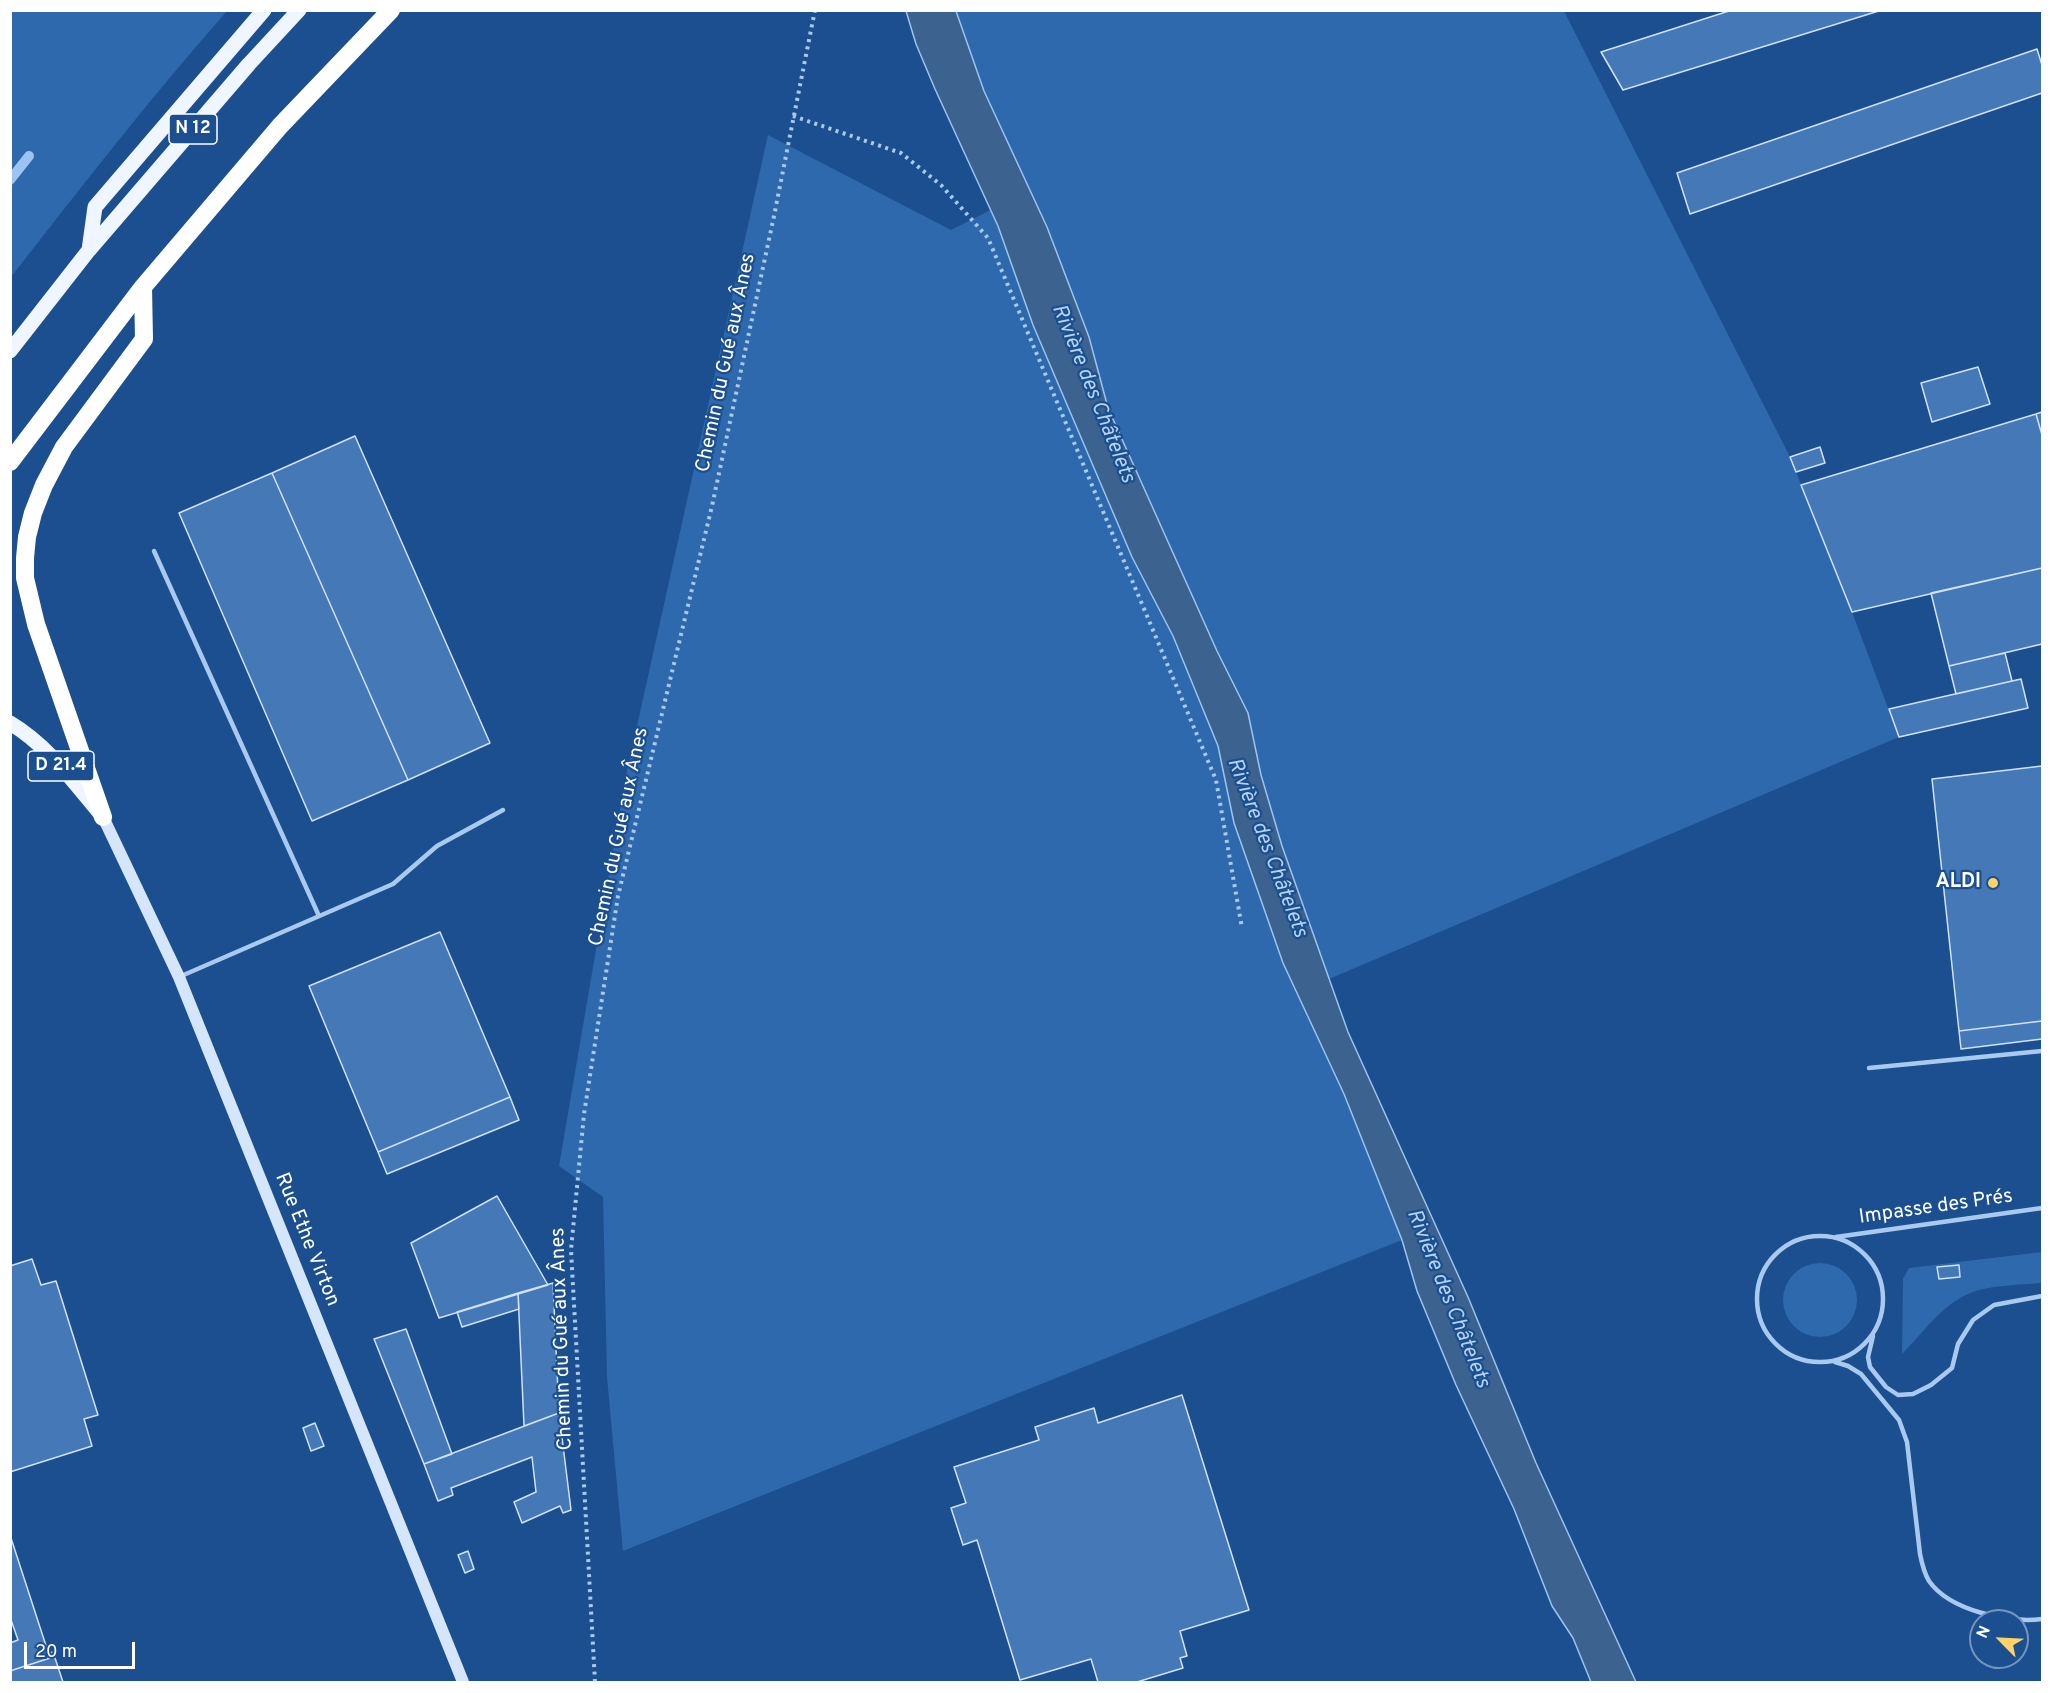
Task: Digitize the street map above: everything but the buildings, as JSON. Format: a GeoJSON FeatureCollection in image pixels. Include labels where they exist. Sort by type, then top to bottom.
{"type":"FeatureCollection","features":[{"type":"Feature","properties":{"kind":"highway"},"geometry":{"type":"LineString","coordinates":[[10,462],[143,287],[280,126],[391,10]]}},
{"type":"Feature","properties":{"kind":"highway","name":"D 21.4"},"geometry":{"type":"LineString","coordinates":[[103,817],[36,624],[25,578],[25,558],[33,513],[64,447],[144,339],[143,287]]}},
{"type":"Feature","properties":{"kind":"main road"},"geometry":{"type":"LineString","coordinates":[[89,250],[95,207],[264,10]]}},
{"type":"Feature","properties":{"kind":"main road","name":"N 12"},"geometry":{"type":"LineString","coordinates":[[10,351],[89,250],[249,64],[299,10]]}},
{"type":"Feature","properties":{"kind":"main road","name":"D 21.4"},"geometry":{"type":"LineString","coordinates":[[10,723],[26,732],[41,745],[103,817]]}},
{"type":"Feature","properties":{"kind":"main road","name":"Rue Ethe Virton"},"geometry":{"type":"LineString","coordinates":[[103,817],[179,977],[463,1683]]}},
{"type":"Feature","properties":{"kind":"lane"},"geometry":{"type":"LineString","coordinates":[[154,550],[319,916]]}},
{"type":"Feature","properties":{"kind":"lane"},"geometry":{"type":"LineString","coordinates":[[179,977],[393,884],[437,846],[503,810]]}},
{"type":"Feature","properties":{"kind":"lane"},"geometry":{"type":"LineString","coordinates":[[1869,1068],[2043,1051]]}},
{"type":"Feature","properties":{"kind":"lane","name":"Impasse des Prés"},"geometry":{"type":"LineString","coordinates":[[1833,1237],[1853,1245],[1868,1258],[1879,1276],[1884,1296],[1881,1316],[1876,1328],[1858,1350],[1840,1360],[1820,1363],[1800,1359],[1782,1349],[1767,1334],[1759,1314],[1757,1293],[1763,1273],[1775,1256],[1792,1243],[1812,1236],[1833,1237],[2043,1208]]}},
{"type":"Feature","properties":{"kind":"lane"},"geometry":{"type":"LineString","coordinates":[[1876,1328],[1869,1347],[1870,1367],[1886,1387],[1898,1395],[1913,1394],[1952,1368],[1958,1344],[1973,1320],[1994,1305],[2043,1296]]}},
{"type":"Feature","properties":{"kind":"lane"},"geometry":{"type":"LineString","coordinates":[[1832,1361],[1848,1366],[1861,1374],[1899,1420],[1907,1442],[1923,1570],[1930,1582],[1941,1593],[1974,1610],[2009,1620],[2043,1619]]}},
{"type":"Feature","properties":{"kind":"path","name":"Chemin du Gué aux Ânes"},"geometry":{"type":"LineString","coordinates":[[596,1683],[571,1250],[584,1114],[618,896],[712,506],[815,10]]}},
{"type":"Feature","properties":{"kind":"path"},"geometry":{"type":"LineString","coordinates":[[793,116],[901,153],[942,185],[988,238],[1216,780],[1242,928]]}},
{"type":"Feature","properties":{"kind":"shaded area"},"geometry":{"type":"Polygon","coordinates":[[[11,10],[227,11],[144,109],[11,277],[11,10]]]}},
{"type":"Feature","properties":{"kind":"shaded area"},"geometry":{"type":"Polygon","coordinates":[[[956,11],[1564,11],[1790,457],[1899,737],[1329,979],[1325,1055],[1344,1094],[1402,1240],[623,1551],[607,1377],[603,1197],[559,1166],[625,780],[768,135],[951,230],[1030,190],[984,91],[956,11]]]}},
{"type":"Feature","properties":{"kind":"shaded area"},"geometry":{"type":"Polygon","coordinates":[[[2042,1252],[2042,1283],[1994,1287],[1968,1294],[1941,1313],[1902,1354],[1903,1279],[1909,1268],[2042,1252]]]}},
{"type":"Feature","properties":{"kind":"shaded area"},"geometry":{"type":"Polygon","coordinates":[[[1813,1263],[1827,1263],[1841,1269],[1851,1279],[1857,1293],[1855,1314],[1841,1331],[1827,1337],[1813,1337],[1799,1331],[1789,1321],[1783,1307],[1783,1293],[1789,1279],[1799,1269],[1813,1263]]]}},
{"type":"Feature","properties":{"kind":"water","name":"Rivière des Châtelets"},"geometry":{"type":"Polygon","coordinates":[[[906,11],[956,11],[984,91],[1047,227],[1089,337],[1108,408],[1217,651],[1248,713],[1261,775],[1282,846],[1348,1032],[1468,1297],[1536,1463],[1636,1682],[1591,1682],[1573,1638],[1552,1606],[1514,1509],[1456,1385],[1417,1291],[1402,1240],[1344,1094],[1283,963],[1234,823],[1218,746],[1173,636],[1132,557],[1033,325],[998,226],[935,89],[916,44],[906,11]]]}},
{"type":"Feature","properties":{"kind":"waterway"},"geometry":{"type":"LineString","coordinates":[[10,180],[29,156]]}},
{"type":"Feature","properties":{"kind":"place","name":"ALDI"},"geometry":{"type":"Point","coordinates":[1993,883]}}]}
